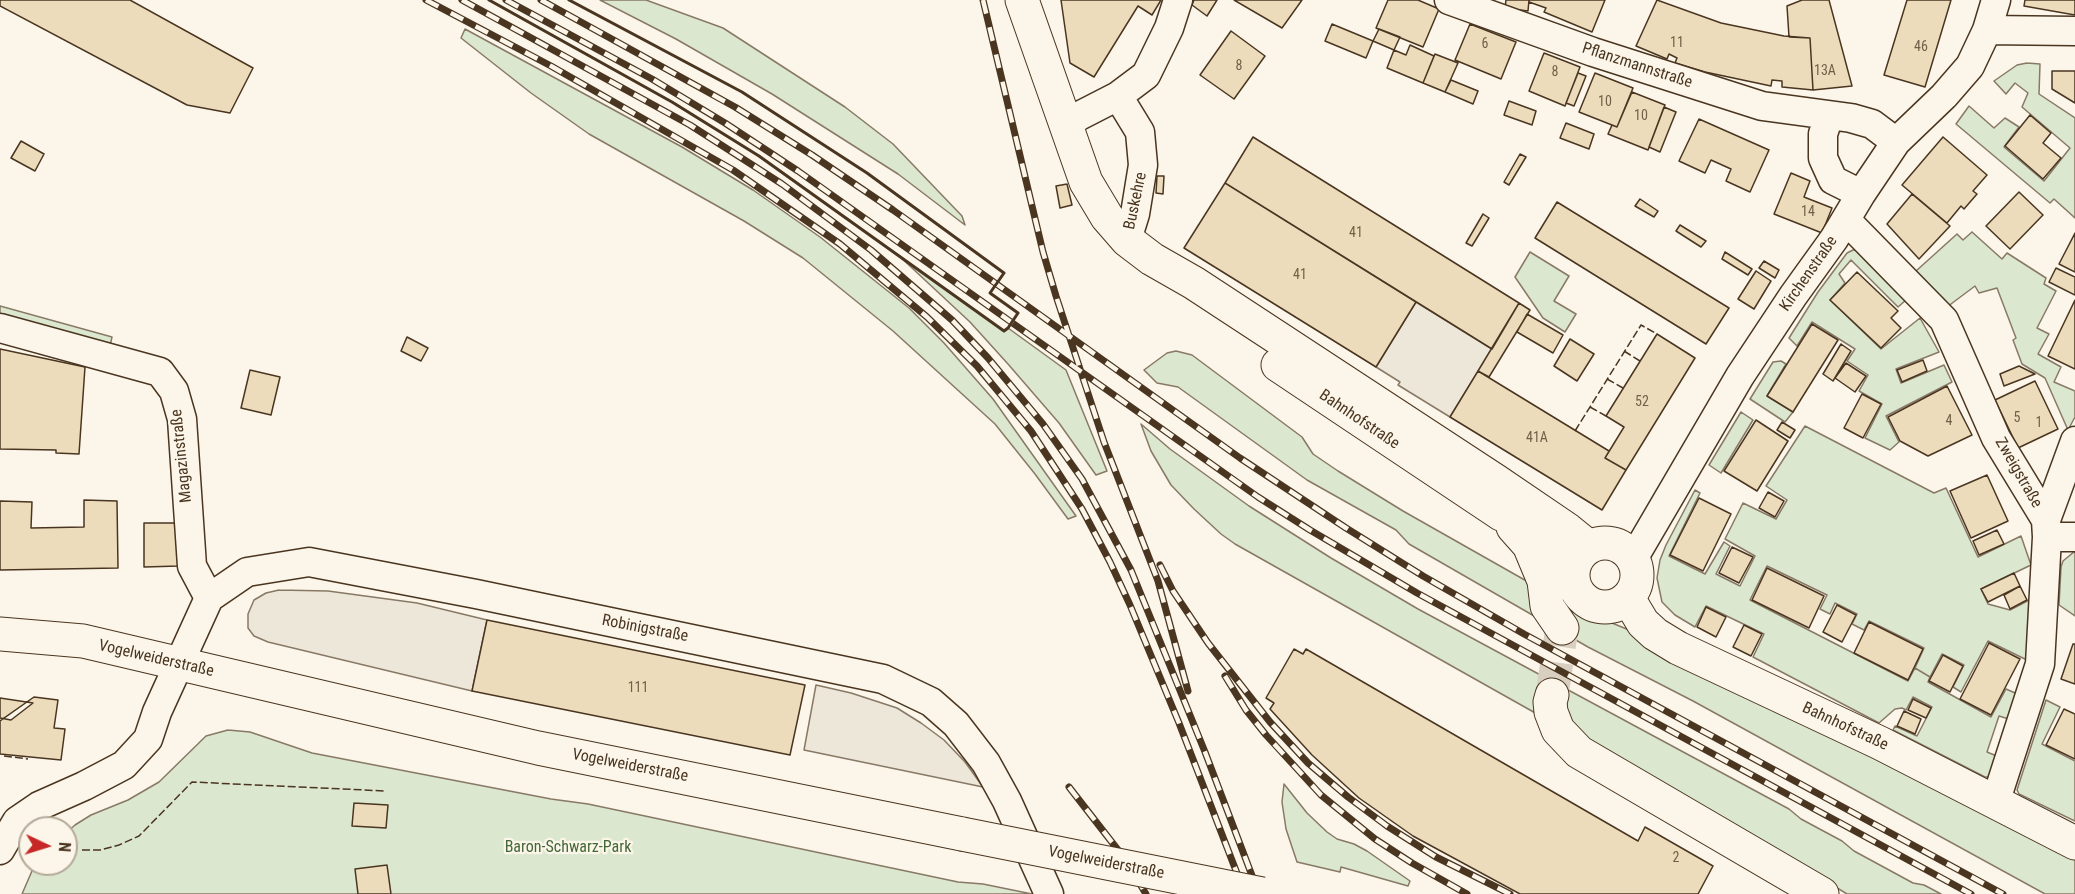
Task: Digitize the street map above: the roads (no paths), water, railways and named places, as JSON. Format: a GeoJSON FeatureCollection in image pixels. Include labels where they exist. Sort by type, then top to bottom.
{"type":"FeatureCollection","features":[{"type":"Feature","properties":{"kind":"main road","name":"Bahnhofstraße"},"geometry":{"type":"LineString","coordinates":[[1022,0],[1086,182],[1107,217],[1139,249],[1183,300],[1501,514],[1531,528],[1579,571]]}},
{"type":"Feature","properties":{"kind":"main road","name":"Bahnhofstraße"},"geometry":{"type":"LineString","coordinates":[[1139,249],[1496,481],[1579,571],[1591,605],[1601,608],[1611,607],[1628,598],[1643,623],[1655,634],[1678,648],[1880,743],[2075,843]]}},
{"type":"Feature","properties":{"kind":"main road"},"geometry":{"type":"LineString","coordinates":[[1501,514],[1529,545],[1544,581],[1547,606],[1562,628],[1566,606],[1579,571],[1608,543],[1626,551],[1633,559],[1637,579],[1628,598]]}},
{"type":"Feature","properties":{"kind":"main road","name":"Vogelweiderstraße"},"geometry":{"type":"LineString","coordinates":[[0,634],[83,641],[538,748],[1262,894]]}},
{"type":"Feature","properties":{"kind":"main road"},"geometry":{"type":"LineString","coordinates":[[1552,694],[1551,712],[1558,730],[1570,745],[1592,762],[1730,839],[1822,894]]}},
{"type":"Feature","properties":{"kind":"street"},"geometry":{"type":"LineString","coordinates":[[1065,126],[1079,116],[1118,96],[1146,75],[1169,28],[1178,0]]}},
{"type":"Feature","properties":{"kind":"street","name":"Pflanzmannstraße"},"geometry":{"type":"LineString","coordinates":[[1449,0],[1593,52],[1762,106],[1872,124],[1896,142]]}},
{"type":"Feature","properties":{"kind":"street","name":"Kirchenstraße"},"geometry":{"type":"LineString","coordinates":[[1633,559],[1740,376],[1896,142],[1944,96],[1970,66],[1987,30],[1996,0]]}},
{"type":"Feature","properties":{"kind":"street"},"geometry":{"type":"LineString","coordinates":[[1987,30],[2075,31]]}},
{"type":"Feature","properties":{"kind":"street","name":"Buskehre"},"geometry":{"type":"LineString","coordinates":[[1118,96],[1140,132],[1143,165],[1135,214],[1139,249]]}},
{"type":"Feature","properties":{"kind":"street"},"geometry":{"type":"LineString","coordinates":[[1829,116],[1823,134],[1823,158],[1833,180],[1861,194]]}},
{"type":"Feature","properties":{"kind":"street","name":"Zweigstraße"},"geometry":{"type":"LineString","coordinates":[[1846,220],[1944,320],[1996,438],[2046,529]]}},
{"type":"Feature","properties":{"kind":"street","name":"Magazinstraße"},"geometry":{"type":"LineString","coordinates":[[0,328],[159,372],[174,391],[182,419],[192,566],[208,598]]}},
{"type":"Feature","properties":{"kind":"street"},"geometry":{"type":"LineString","coordinates":[[1995,803],[2040,664],[2046,529],[2075,441]]}},
{"type":"Feature","properties":{"kind":"street"},"geometry":{"type":"LineString","coordinates":[[2046,529],[2075,537]]}},
{"type":"Feature","properties":{"kind":"street","name":"Robinigstraße"},"geometry":{"type":"LineString","coordinates":[[208,598],[247,572],[309,562],[476,594],[883,679],[931,702],[956,724],[986,763],[1007,801],[1049,894]]}},
{"type":"Feature","properties":{"kind":"street"},"geometry":{"type":"LineString","coordinates":[[0,850],[16,821],[39,806],[124,765],[148,739],[157,712],[208,598]]}},
{"type":"Feature","properties":{"kind":"tunnel"},"geometry":{"type":"LineString","coordinates":[[1552,695],[1562,628]]}},
{"type":"Feature","properties":{"kind":"railway"},"geometry":{"type":"LineString","coordinates":[[426,0],[551,66],[733,170],[840,244],[927,317],[977,366],[1031,431],[1082,509],[1110,562],[1179,723],[1245,894]]}},
{"type":"Feature","properties":{"kind":"railway"},"geometry":{"type":"LineString","coordinates":[[462,0],[690,125],[782,184],[871,250],[952,320],[988,358],[1043,424],[1082,479],[1131,570],[1205,752],[1259,894]]}},
{"type":"Feature","properties":{"kind":"railway"},"geometry":{"type":"LineString","coordinates":[[506,0],[652,79],[798,171],[1258,497],[1310,530],[1417,593],[1971,894]]}},
{"type":"Feature","properties":{"kind":"railway"},"geometry":{"type":"LineString","coordinates":[[541,0],[735,107],[812,155],[893,210],[1240,458],[1423,576],[1524,634],[2003,894]]}},
{"type":"Feature","properties":{"kind":"railway"},"geometry":{"type":"LineString","coordinates":[[983,0],[1043,252],[1056,296],[1104,442],[1158,581],[1188,691]]}},
{"type":"Feature","properties":{"kind":"railway"},"geometry":{"type":"LineString","coordinates":[[1160,565],[1173,591],[1208,643],[1270,722],[1308,763],[1387,826],[1436,857],[1510,894]]}},
{"type":"Feature","properties":{"kind":"railway"},"geometry":{"type":"LineString","coordinates":[[1225,676],[1246,710],[1266,735],[1321,795],[1375,839],[1467,894]]}},
{"type":"Feature","properties":{"kind":"railway"},"geometry":{"type":"LineString","coordinates":[[1069,787],[1125,859],[1146,894]]}},
{"type":"Feature","properties":{"kind":"park label","name":"Baron-Schwarz-Park"},"geometry":{"type":"Point","coordinates":[568,848]}}]}
